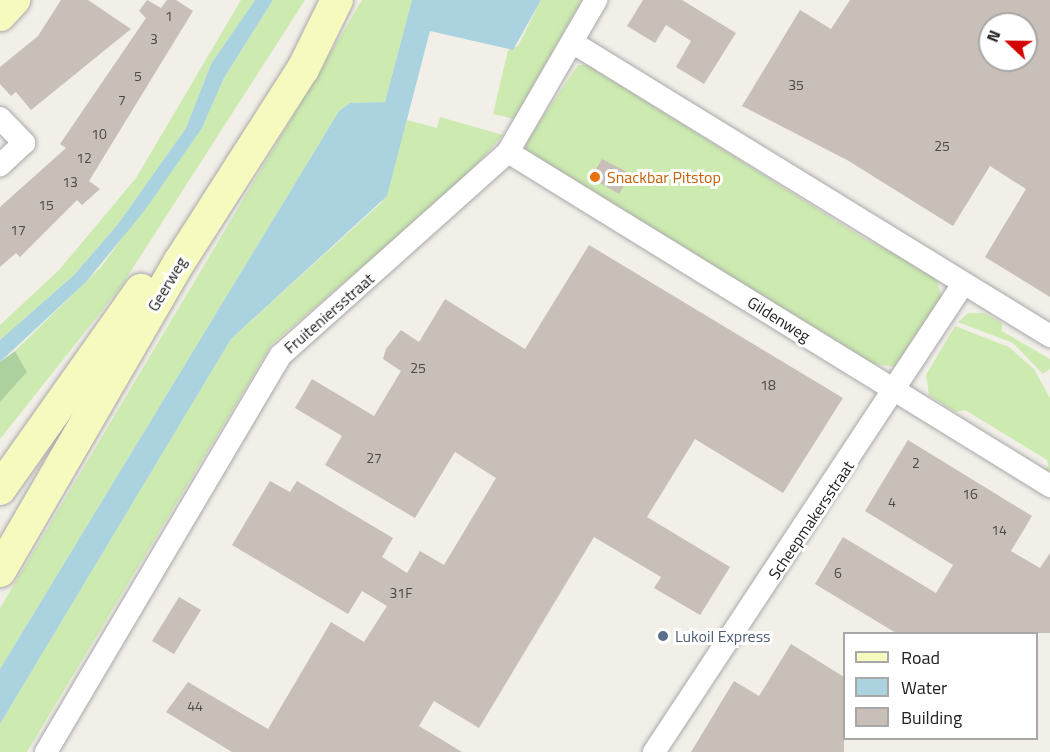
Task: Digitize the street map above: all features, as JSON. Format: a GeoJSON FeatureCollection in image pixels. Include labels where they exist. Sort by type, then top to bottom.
{"type":"FeatureCollection","features":[{"type":"Feature","properties":{"kind":"main road"},"geometry":{"type":"LineString","coordinates":[[0,15],[14,0]]}},
{"type":"Feature","properties":{"kind":"main road","name":"Geerweg"},"geometry":{"type":"LineString","coordinates":[[0,489],[145,285],[330,0]]}},
{"type":"Feature","properties":{"kind":"main road","name":"Geerweg"},"geometry":{"type":"LineString","coordinates":[[0,571],[180,261],[303,69],[337,0]]}},
{"type":"Feature","properties":{"kind":"street","name":"Fruiteniersstraat"},"geometry":{"type":"LineString","coordinates":[[46,752],[281,355],[508,152],[575,44],[596,0]]}},
{"type":"Feature","properties":{"kind":"street"},"geometry":{"type":"LineString","coordinates":[[575,44],[1050,336]]}},
{"type":"Feature","properties":{"kind":"street"},"geometry":{"type":"LineString","coordinates":[[0,118],[24,143],[0,165]]}},
{"type":"Feature","properties":{"kind":"street","name":"Gildenweg"},"geometry":{"type":"LineString","coordinates":[[508,152],[1050,486]]}},
{"type":"Feature","properties":{"kind":"street","name":"Scheepmakersstraat"},"geometry":{"type":"LineString","coordinates":[[654,752],[897,392],[963,284]]}},
{"type":"Feature","properties":{"kind":"green space"},"geometry":{"type":"Polygon","coordinates":[[[241,0],[255,0],[211,64],[186,128],[118,224],[74,275],[0,340],[0,325],[59,270],[136,178],[241,0]]]}},
{"type":"Feature","properties":{"kind":"green space"},"geometry":{"type":"Polygon","coordinates":[[[273,0],[305,0],[120,288],[0,439],[0,402],[27,372],[15,351],[101,267],[202,128],[224,78],[273,0]]]}},
{"type":"Feature","properties":{"kind":"green space"},"geometry":{"type":"Polygon","coordinates":[[[362,0],[412,0],[385,102],[350,103],[339,111],[0,669],[0,608],[362,0]]]}},
{"type":"Feature","properties":{"kind":"green space"},"geometry":{"type":"Polygon","coordinates":[[[541,0],[582,0],[514,119],[493,114],[508,50],[518,46],[541,0]]]}},
{"type":"Feature","properties":{"kind":"green space"},"geometry":{"type":"Polygon","coordinates":[[[578,65],[588,65],[865,239],[934,273],[944,302],[896,367],[866,363],[519,152],[578,65]]]}},
{"type":"Feature","properties":{"kind":"green space"},"geometry":{"type":"Polygon","coordinates":[[[440,117],[503,135],[459,184],[272,344],[27,752],[0,752],[0,724],[231,339],[381,203],[407,120],[437,128],[440,117]]]}},
{"type":"Feature","properties":{"kind":"green space"},"geometry":{"type":"Polygon","coordinates":[[[968,313],[984,313],[1002,323],[1002,331],[1050,359],[1050,369],[1043,374],[1013,343],[958,322],[968,313]]]}},
{"type":"Feature","properties":{"kind":"green space"},"geometry":{"type":"Polygon","coordinates":[[[955,326],[1009,347],[1034,369],[1050,398],[1050,471],[1042,469],[1049,467],[1047,460],[965,410],[955,412],[929,395],[926,375],[955,326]]]}},
{"type":"Feature","properties":{"kind":"green space"},"geometry":{"type":"Polygon","coordinates":[[[15,351],[27,372],[0,402],[0,362],[15,351]]]}},
{"type":"Feature","properties":{"kind":"water"},"geometry":{"type":"Polygon","coordinates":[[[255,0],[273,0],[224,78],[202,128],[145,210],[86,282],[0,362],[0,340],[74,275],[118,224],[186,128],[211,64],[255,0]]]}},
{"type":"Feature","properties":{"kind":"water"},"geometry":{"type":"Polygon","coordinates":[[[412,0],[541,0],[513,50],[430,31],[387,196],[231,339],[0,724],[0,669],[339,111],[350,103],[385,102],[412,0]]]}},
{"type":"Feature","properties":{"kind":"building"},"geometry":{"type":"Polygon","coordinates":[[[61,0],[88,0],[131,29],[31,110],[16,92],[11,96],[0,84],[0,67],[38,36],[61,0]]]}},
{"type":"Feature","properties":{"kind":"building"},"geometry":{"type":"Polygon","coordinates":[[[147,0],[161,8],[167,0],[176,0],[193,11],[89,181],[100,189],[82,205],[77,200],[20,257],[16,253],[0,267],[0,207],[66,148],[60,144],[146,18],[139,11],[147,0]]]}},
{"type":"Feature","properties":{"kind":"building"},"geometry":{"type":"Polygon","coordinates":[[[643,0],[682,0],[736,33],[704,84],[676,67],[691,41],[666,25],[655,43],[627,26],[643,0]]]}},
{"type":"Feature","properties":{"kind":"building"},"geometry":{"type":"Polygon","coordinates":[[[850,0],[1050,0],[1050,297],[985,257],[1026,189],[990,166],[953,226],[847,160],[742,106],[800,10],[831,29],[850,0]]]}},
{"type":"Feature","properties":{"kind":"building"},"geometry":{"type":"Polygon","coordinates":[[[602,159],[631,174],[619,194],[591,178],[602,159]]]}},
{"type":"Feature","properties":{"kind":"building"},"geometry":{"type":"Polygon","coordinates":[[[589,245],[843,398],[783,493],[695,439],[647,517],[730,567],[700,615],[654,588],[661,577],[594,537],[479,728],[434,701],[419,726],[462,752],[232,752],[166,712],[188,682],[268,729],[331,622],[364,642],[387,606],[362,591],[348,614],[232,545],[270,481],[290,492],[297,481],[393,538],[382,557],[407,573],[420,551],[444,565],[496,478],[455,452],[415,518],[325,465],[342,436],[295,408],[312,379],[374,416],[401,371],[383,359],[386,349],[401,330],[419,342],[445,299],[525,349],[589,245]]]}},
{"type":"Feature","properties":{"kind":"building"},"geometry":{"type":"Polygon","coordinates":[[[908,440],[1032,516],[1011,551],[1040,568],[1050,553],[1050,633],[894,632],[815,584],[843,537],[936,593],[953,565],[865,511],[908,440]]]}},
{"type":"Feature","properties":{"kind":"building"},"geometry":{"type":"Polygon","coordinates":[[[179,597],[201,610],[174,654],[152,641],[179,597]]]}},
{"type":"Feature","properties":{"kind":"building"},"geometry":{"type":"Polygon","coordinates":[[[791,644],[843,676],[844,752],[691,752],[734,681],[759,696],[791,644]]]}},
{"type":"Feature","properties":{"kind":"place","name":"Snackbar Pitstop"},"geometry":{"type":"Point","coordinates":[595,177]}},
{"type":"Feature","properties":{"kind":"place","name":"Lukoil Express"},"geometry":{"type":"Point","coordinates":[663,636]}}]}
